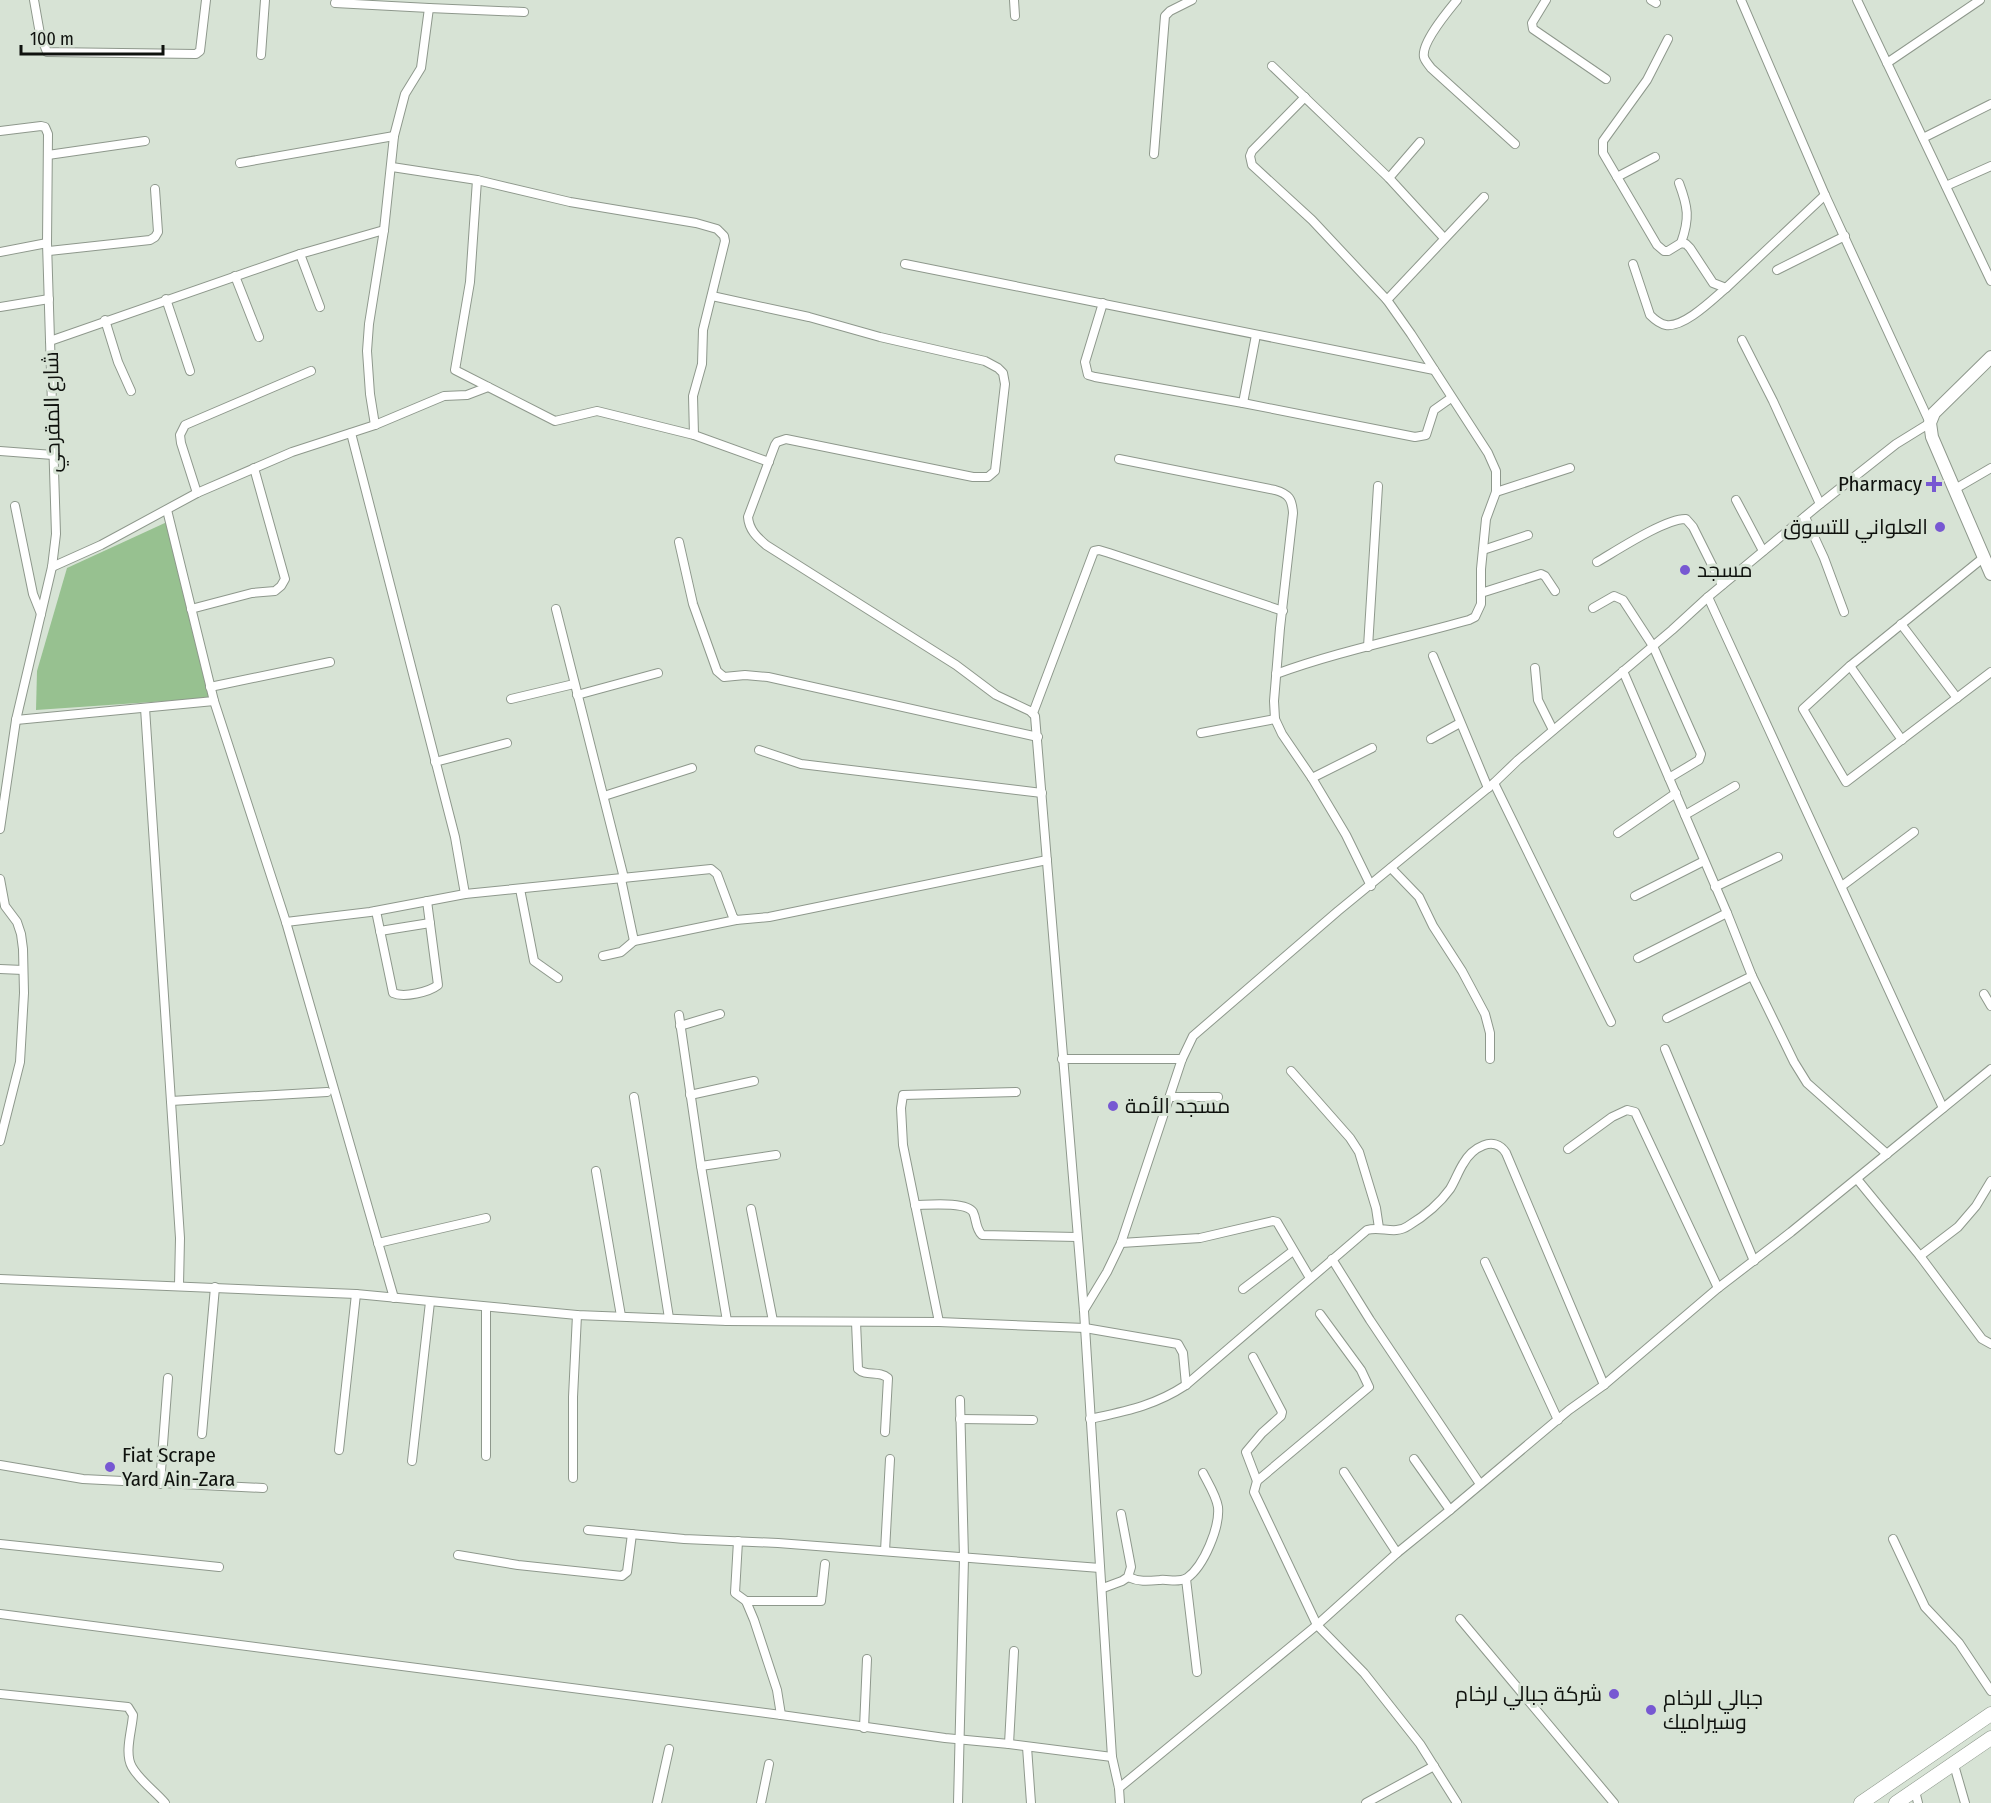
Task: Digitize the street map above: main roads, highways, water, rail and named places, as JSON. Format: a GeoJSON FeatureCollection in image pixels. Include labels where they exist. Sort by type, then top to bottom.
{"type":"FeatureCollection","features":[{"type":"Feature","properties":{"kind":"main road"},"geometry":{"type":"LineString","coordinates":[[1861,1803],[1991,1714]]}},
{"type":"Feature","properties":{"kind":"main road"},"geometry":{"type":"LineString","coordinates":[[1896,1803],[1916,1797],[1991,1738]]}},
{"type":"Feature","properties":{"kind":"place","name":"Pharmacy"},"geometry":{"type":"Point","coordinates":[1934,484]}},
{"type":"Feature","properties":{"kind":"place","name":"العلواني للتسوق"},"geometry":{"type":"Point","coordinates":[1940,527]}},
{"type":"Feature","properties":{"kind":"place","name":"مسجد"},"geometry":{"type":"Point","coordinates":[1685,570]}},
{"type":"Feature","properties":{"kind":"place","name":"مسجد الأمة"},"geometry":{"type":"Point","coordinates":[1113,1106]}},
{"type":"Feature","properties":{"kind":"place","name":"Fiat Scrape Yard Ain-Zara"},"geometry":{"type":"Point","coordinates":[110,1467]}},
{"type":"Feature","properties":{"kind":"place","name":"شركة جبالي لرخام"},"geometry":{"type":"Point","coordinates":[1614,1694]}},
{"type":"Feature","properties":{"kind":"place","name":"جبالي للرخام وسيراميك"},"geometry":{"type":"Point","coordinates":[1651,1710]}}]}
